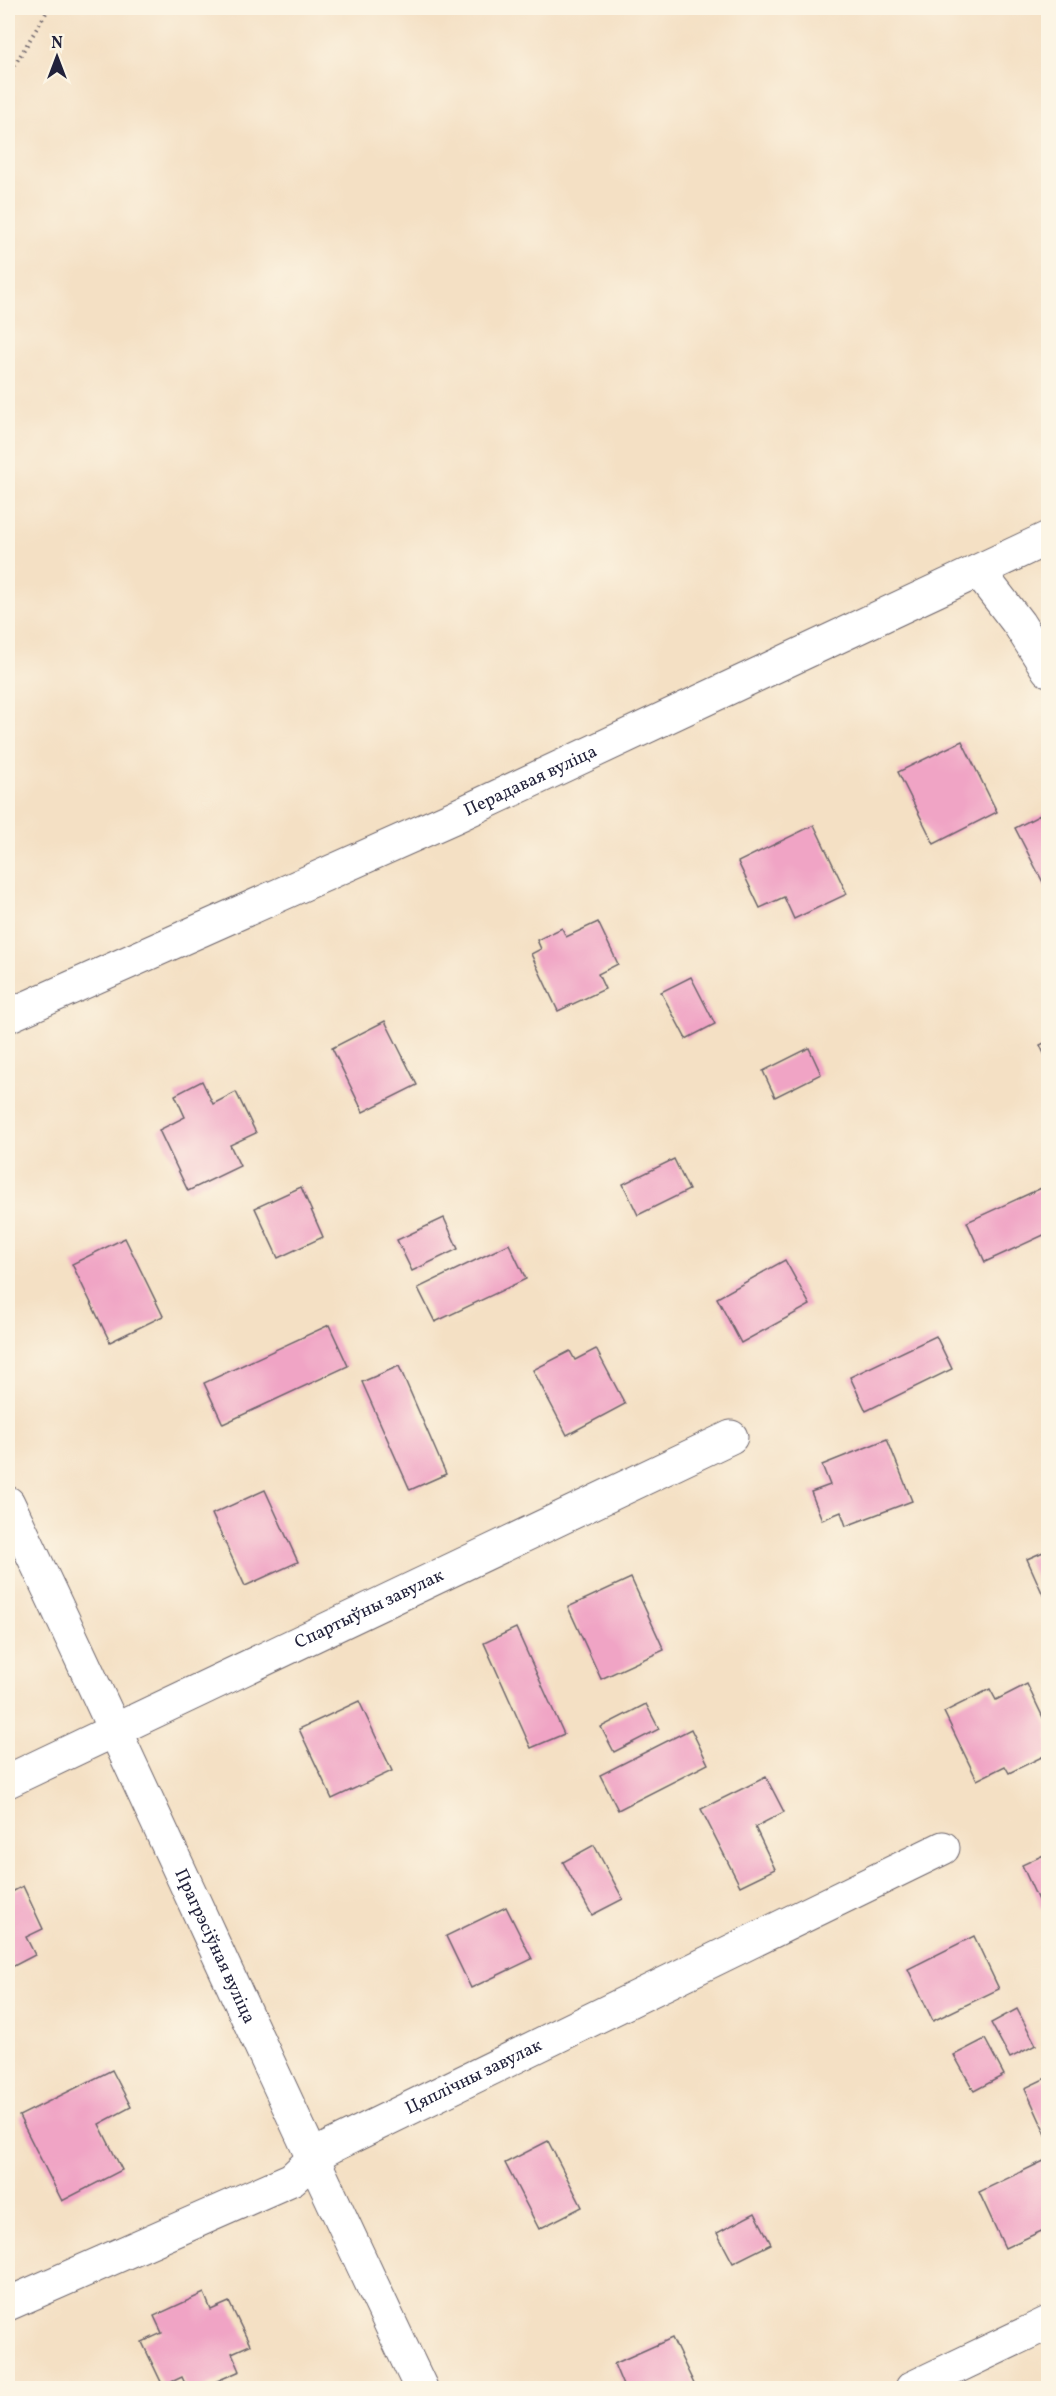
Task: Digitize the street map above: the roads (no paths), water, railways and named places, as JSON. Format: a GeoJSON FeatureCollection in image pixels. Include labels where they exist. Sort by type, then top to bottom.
{"type":"FeatureCollection","features":[{"type":"Feature","properties":{"kind":"street","name":"Перадавая вуліца"},"geometry":{"type":"LineString","coordinates":[[8,1016],[454,817],[1048,538]]}},
{"type":"Feature","properties":{"kind":"street"},"geometry":{"type":"LineString","coordinates":[[979,572],[1019,624],[1048,670]]}},
{"type":"Feature","properties":{"kind":"street","name":"Спартыўны завулак"},"geometry":{"type":"LineString","coordinates":[[8,1781],[731,1437]]}},
{"type":"Feature","properties":{"kind":"street","name":"Прагрэсіўная вуліца"},"geometry":{"type":"LineString","coordinates":[[8,1503],[116,1730],[312,2161],[421,2388]]}},
{"type":"Feature","properties":{"kind":"street","name":"Цяплічны завулак"},"geometry":{"type":"LineString","coordinates":[[8,2304],[292,2179],[332,2146],[943,1848]]}},
{"type":"Feature","properties":{"kind":"street"},"geometry":{"type":"LineString","coordinates":[[912,2388],[1048,2323]]}}]}
